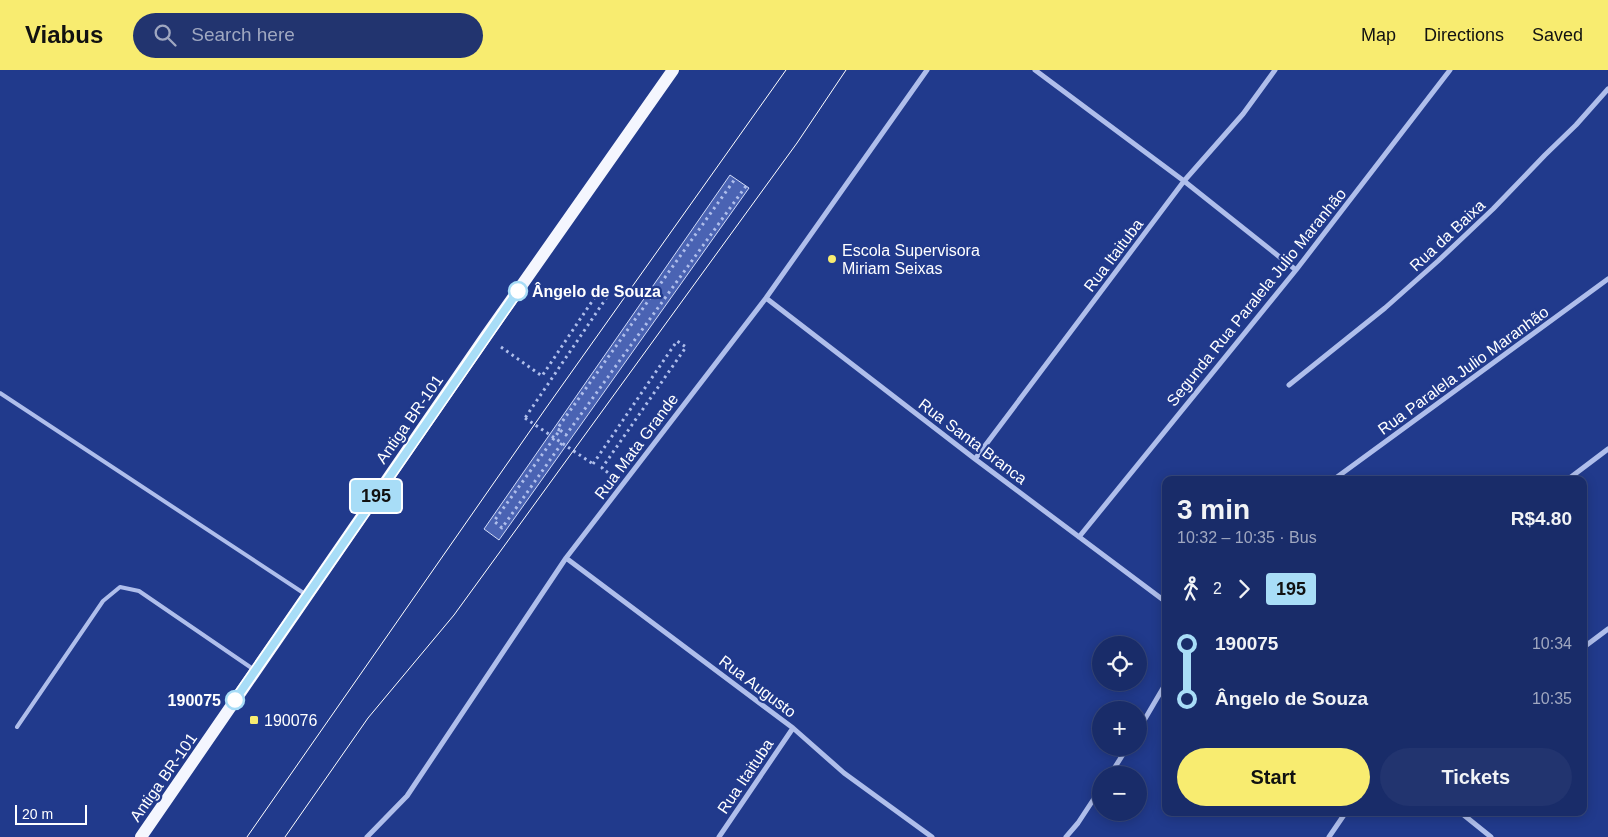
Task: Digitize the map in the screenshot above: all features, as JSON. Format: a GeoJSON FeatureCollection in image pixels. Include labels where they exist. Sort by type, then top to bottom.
{"type":"FeatureCollection","features":[{"type":"Feature","properties":{"kind":"main road","name":"Antiga BR-101"},"geometry":{"type":"LineString","coordinates":[[141,837],[486,336],[673,70]]}},
{"type":"Feature","properties":{"kind":"street","name":"Rua Mata Grande"},"geometry":{"type":"LineString","coordinates":[[366,837],[407,796],[566,558],[766,298],[927,70]]}},
{"type":"Feature","properties":{"kind":"street"},"geometry":{"type":"LineString","coordinates":[[1035,70],[1184,181],[1296,270]]}},
{"type":"Feature","properties":{"kind":"street","name":"Rua Itaituba"},"geometry":{"type":"LineString","coordinates":[[975,459],[1184,181],[1244,114],[1275,70]]}},
{"type":"Feature","properties":{"kind":"street","name":"Segunda Rua Paralela Julio Maranhão"},"geometry":{"type":"LineString","coordinates":[[1079,537],[1296,270],[1450,70]]}},
{"type":"Feature","properties":{"kind":"street","name":"Rua da Baixa"},"geometry":{"type":"LineString","coordinates":[[1289,385],[1385,308],[1438,261],[1494,209],[1608,90]]}},
{"type":"Feature","properties":{"kind":"street","name":"Rua Paralela Julio Maranhão"},"geometry":{"type":"LineString","coordinates":[[1338,476],[1608,280]]}},
{"type":"Feature","properties":{"kind":"street","name":"Rua Santa Branca"},"geometry":{"type":"LineString","coordinates":[[766,298],[975,459],[1162,599]]}},
{"type":"Feature","properties":{"kind":"street"},"geometry":{"type":"LineString","coordinates":[[1572,476],[1608,449]]}},
{"type":"Feature","properties":{"kind":"street","name":"Rua Augusto"},"geometry":{"type":"LineString","coordinates":[[566,558],[793,728],[844,773],[932,837]]}},
{"type":"Feature","properties":{"kind":"street"},"geometry":{"type":"LineString","coordinates":[[1587,645],[1608,629]]}},
{"type":"Feature","properties":{"kind":"street"},"geometry":{"type":"LineString","coordinates":[[1147,715],[1162,690]]}},
{"type":"Feature","properties":{"kind":"street","name":"Rua Itaituba"},"geometry":{"type":"LineString","coordinates":[[718,837],[793,728]]}},
{"type":"Feature","properties":{"kind":"street"},"geometry":{"type":"LineString","coordinates":[[1066,837],[1092,802]]}},
{"type":"Feature","properties":{"kind":"street"},"geometry":{"type":"LineString","coordinates":[[1329,837],[1343,816]]}},
{"type":"Feature","properties":{"kind":"street"},"geometry":{"type":"LineString","coordinates":[[1465,816],[1491,837]]}},
{"type":"Feature","properties":{"kind":"lane"},"geometry":{"type":"LineString","coordinates":[[0,393],[307,596]]}},
{"type":"Feature","properties":{"kind":"lane"},"geometry":{"type":"LineString","coordinates":[[18,727],[103,601],[120,587],[139,590],[255,671]]}},
{"type":"Feature","properties":{"kind":"path"},"geometry":{"type":"LineString","coordinates":[[562,443],[502,528],[494,521],[735,178]]}},
{"type":"Feature","properties":{"kind":"path"},"geometry":{"type":"LineString","coordinates":[[559,430],[566,435],[746,186]]}},
{"type":"Feature","properties":{"kind":"path"},"geometry":{"type":"LineString","coordinates":[[486,336],[542,376],[599,291],[608,297],[525,418],[593,464],[677,341],[686,347],[602,468]]}},
{"type":"Feature","properties":{"kind":"building"},"geometry":{"type":"Polygon","coordinates":[[[730,175],[749,188],[499,540],[484,529],[730,175]]]}},
{"type":"Feature","properties":{"kind":"tram line"},"geometry":{"type":"LineString","coordinates":[[247,837],[546,408],[786,70]]}},
{"type":"Feature","properties":{"kind":"tram line"},"geometry":{"type":"LineString","coordinates":[[285,837],[368,718],[454,615],[797,143],[846,70]]}},
{"type":"Feature","properties":{"kind":"bus line","name":"195"},"geometry":{"type":"LineString","coordinates":[[235,700],[518,291]]}},
{"type":"Feature","properties":{"kind":"place","name":"Escola Supervisora Miriam Seixas"},"geometry":{"type":"Point","coordinates":[832,259]}},
{"type":"Feature","properties":{"kind":"place","name":"Ângelo de Souza"},"geometry":{"type":"Point","coordinates":[518,291]}},
{"type":"Feature","properties":{"kind":"place","name":"190075"},"geometry":{"type":"Point","coordinates":[235,700]}},
{"type":"Feature","properties":{"kind":"place","name":"190076"},"geometry":{"type":"Point","coordinates":[254,720]}}]}
